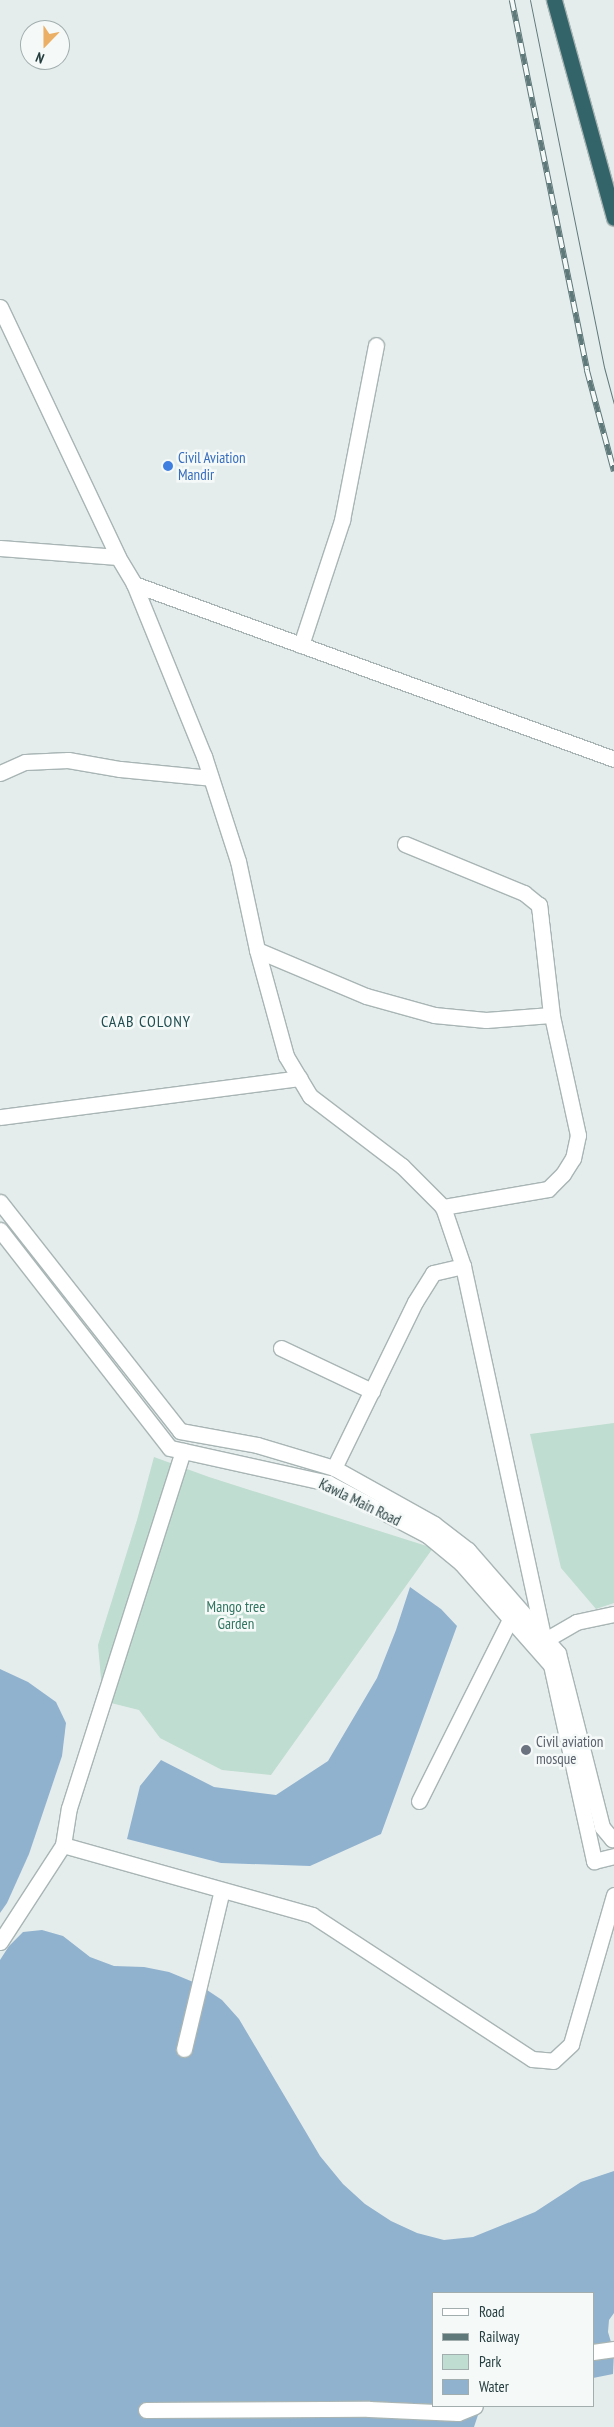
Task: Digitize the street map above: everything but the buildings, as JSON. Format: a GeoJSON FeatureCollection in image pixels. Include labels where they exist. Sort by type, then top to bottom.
{"type":"FeatureCollection","features":[{"type":"Feature","properties":{"kind":"highway"},"geometry":{"type":"LineString","coordinates":[[554,0],[614,218]]}},
{"type":"Feature","properties":{"kind":"street"},"geometry":{"type":"LineString","coordinates":[[0,307],[118,558],[134,584],[211,778],[238,861],[257,950],[286,1056],[310,1096],[402,1166],[443,1207],[463,1266],[545,1635],[576,1622],[614,1614]]}},
{"type":"Feature","properties":{"kind":"street"},"geometry":{"type":"LineString","coordinates":[[301,645],[342,520],[376,345]]}},
{"type":"Feature","properties":{"kind":"street"},"geometry":{"type":"LineString","coordinates":[[0,548],[118,558]]}},
{"type":"Feature","properties":{"kind":"street"},"geometry":{"type":"LineString","coordinates":[[134,584],[614,759]]}},
{"type":"Feature","properties":{"kind":"street"},"geometry":{"type":"LineString","coordinates":[[0,773],[25,762],[68,760],[211,778]]}},
{"type":"Feature","properties":{"kind":"street"},"geometry":{"type":"LineString","coordinates":[[405,844],[524,893],[539,905],[552,1016],[578,1134],[573,1158],[563,1174],[548,1189],[443,1207]]}},
{"type":"Feature","properties":{"kind":"street"},"geometry":{"type":"LineString","coordinates":[[257,950],[366,996],[434,1015],[486,1020],[552,1015],[542,933]]}},
{"type":"Feature","properties":{"kind":"street"},"geometry":{"type":"LineString","coordinates":[[0,1117],[299,1078]]}},
{"type":"Feature","properties":{"kind":"street","name":"Kawla Main Road"},"geometry":{"type":"LineString","coordinates":[[0,1202],[180,1432],[257,1445],[334,1468],[434,1524],[468,1550],[545,1635],[558,1653],[602,1827],[612,1839],[614,1838]]}},
{"type":"Feature","properties":{"kind":"street","name":"Kawla Main Road"},"geometry":{"type":"LineString","coordinates":[[0,1230],[170,1448],[328,1483],[427,1536],[461,1563],[551,1665],[594,1861],[614,1856]]}},
{"type":"Feature","properties":{"kind":"street"},"geometry":{"type":"LineString","coordinates":[[334,1468],[415,1302],[433,1273],[463,1266]]}},
{"type":"Feature","properties":{"kind":"street"},"geometry":{"type":"LineString","coordinates":[[281,1348],[372,1391]]}},
{"type":"Feature","properties":{"kind":"street"},"geometry":{"type":"LineString","coordinates":[[0,1942],[63,1845],[69,1808],[183,1451]]}},
{"type":"Feature","properties":{"kind":"street"},"geometry":{"type":"LineString","coordinates":[[419,1801],[510,1619]]}},
{"type":"Feature","properties":{"kind":"street"},"geometry":{"type":"LineString","coordinates":[[63,1845],[312,1915],[532,2059],[553,2061],[571,2044],[614,1895]]}},
{"type":"Feature","properties":{"kind":"street"},"geometry":{"type":"LineString","coordinates":[[184,2049],[222,1890]]}},
{"type":"Feature","properties":{"kind":"street"},"geometry":{"type":"LineString","coordinates":[[594,2352],[614,2349]]}},
{"type":"Feature","properties":{"kind":"street"},"geometry":{"type":"LineString","coordinates":[[146,2410],[369,2409],[458,2413],[473,2407]]}},
{"type":"Feature","properties":{"kind":"green space"},"geometry":{"type":"Polygon","coordinates":[[[614,1423],[614,1603],[596,1609],[561,1568],[530,1434],[614,1423]]]}},
{"type":"Feature","properties":{"kind":"green space","name":"Mango tree Garden"},"geometry":{"type":"Polygon","coordinates":[[[154,1457],[209,1477],[433,1548],[271,1775],[222,1770],[160,1738],[139,1710],[103,1701],[98,1645],[137,1520],[154,1457]]]}},
{"type":"Feature","properties":{"kind":"water"},"geometry":{"type":"Polygon","coordinates":[[[410,1587],[441,1609],[457,1626],[381,1834],[310,1866],[221,1863],[127,1839],[140,1786],[161,1760],[214,1787],[276,1795],[328,1761],[377,1678],[410,1587]]]}},
{"type":"Feature","properties":{"kind":"water"},"geometry":{"type":"Polygon","coordinates":[[[0,1669],[28,1682],[56,1702],[66,1723],[62,1756],[29,1854],[7,1903],[0,1913],[0,1669]]]}},
{"type":"Feature","properties":{"kind":"water"},"geometry":{"type":"Polygon","coordinates":[[[42,1930],[63,1936],[90,1957],[114,1966],[144,1967],[169,1972],[198,1984],[222,2000],[239,2019],[320,2156],[343,2184],[365,2204],[391,2221],[417,2233],[444,2240],[473,2237],[535,2212],[581,2182],[614,2171],[614,2313],[609,2320],[608,2332],[614,2352],[613,2374],[594,2378],[594,2292],[432,2292],[432,2407],[481,2407],[474,2427],[0,2427],[0,1960],[9,1946],[23,1932],[42,1930]]]}},
{"type":"Feature","properties":{"kind":"tram line"},"geometry":{"type":"LineString","coordinates":[[530,0],[604,367],[614,404]]}},
{"type":"Feature","properties":{"kind":"railway"},"geometry":{"type":"LineString","coordinates":[[512,0],[587,370],[614,471]]}},
{"type":"Feature","properties":{"kind":"place","name":"Civil Aviation Mandir"},"geometry":{"type":"Point","coordinates":[168,466]}},
{"type":"Feature","properties":{"kind":"place","name":"Civil aviation mosque"},"geometry":{"type":"Point","coordinates":[526,1750]}},
{"type":"Feature","properties":{"kind":"district","name":"CAAB COLONY"},"geometry":{"type":"Point","coordinates":[146,1021]}}]}
